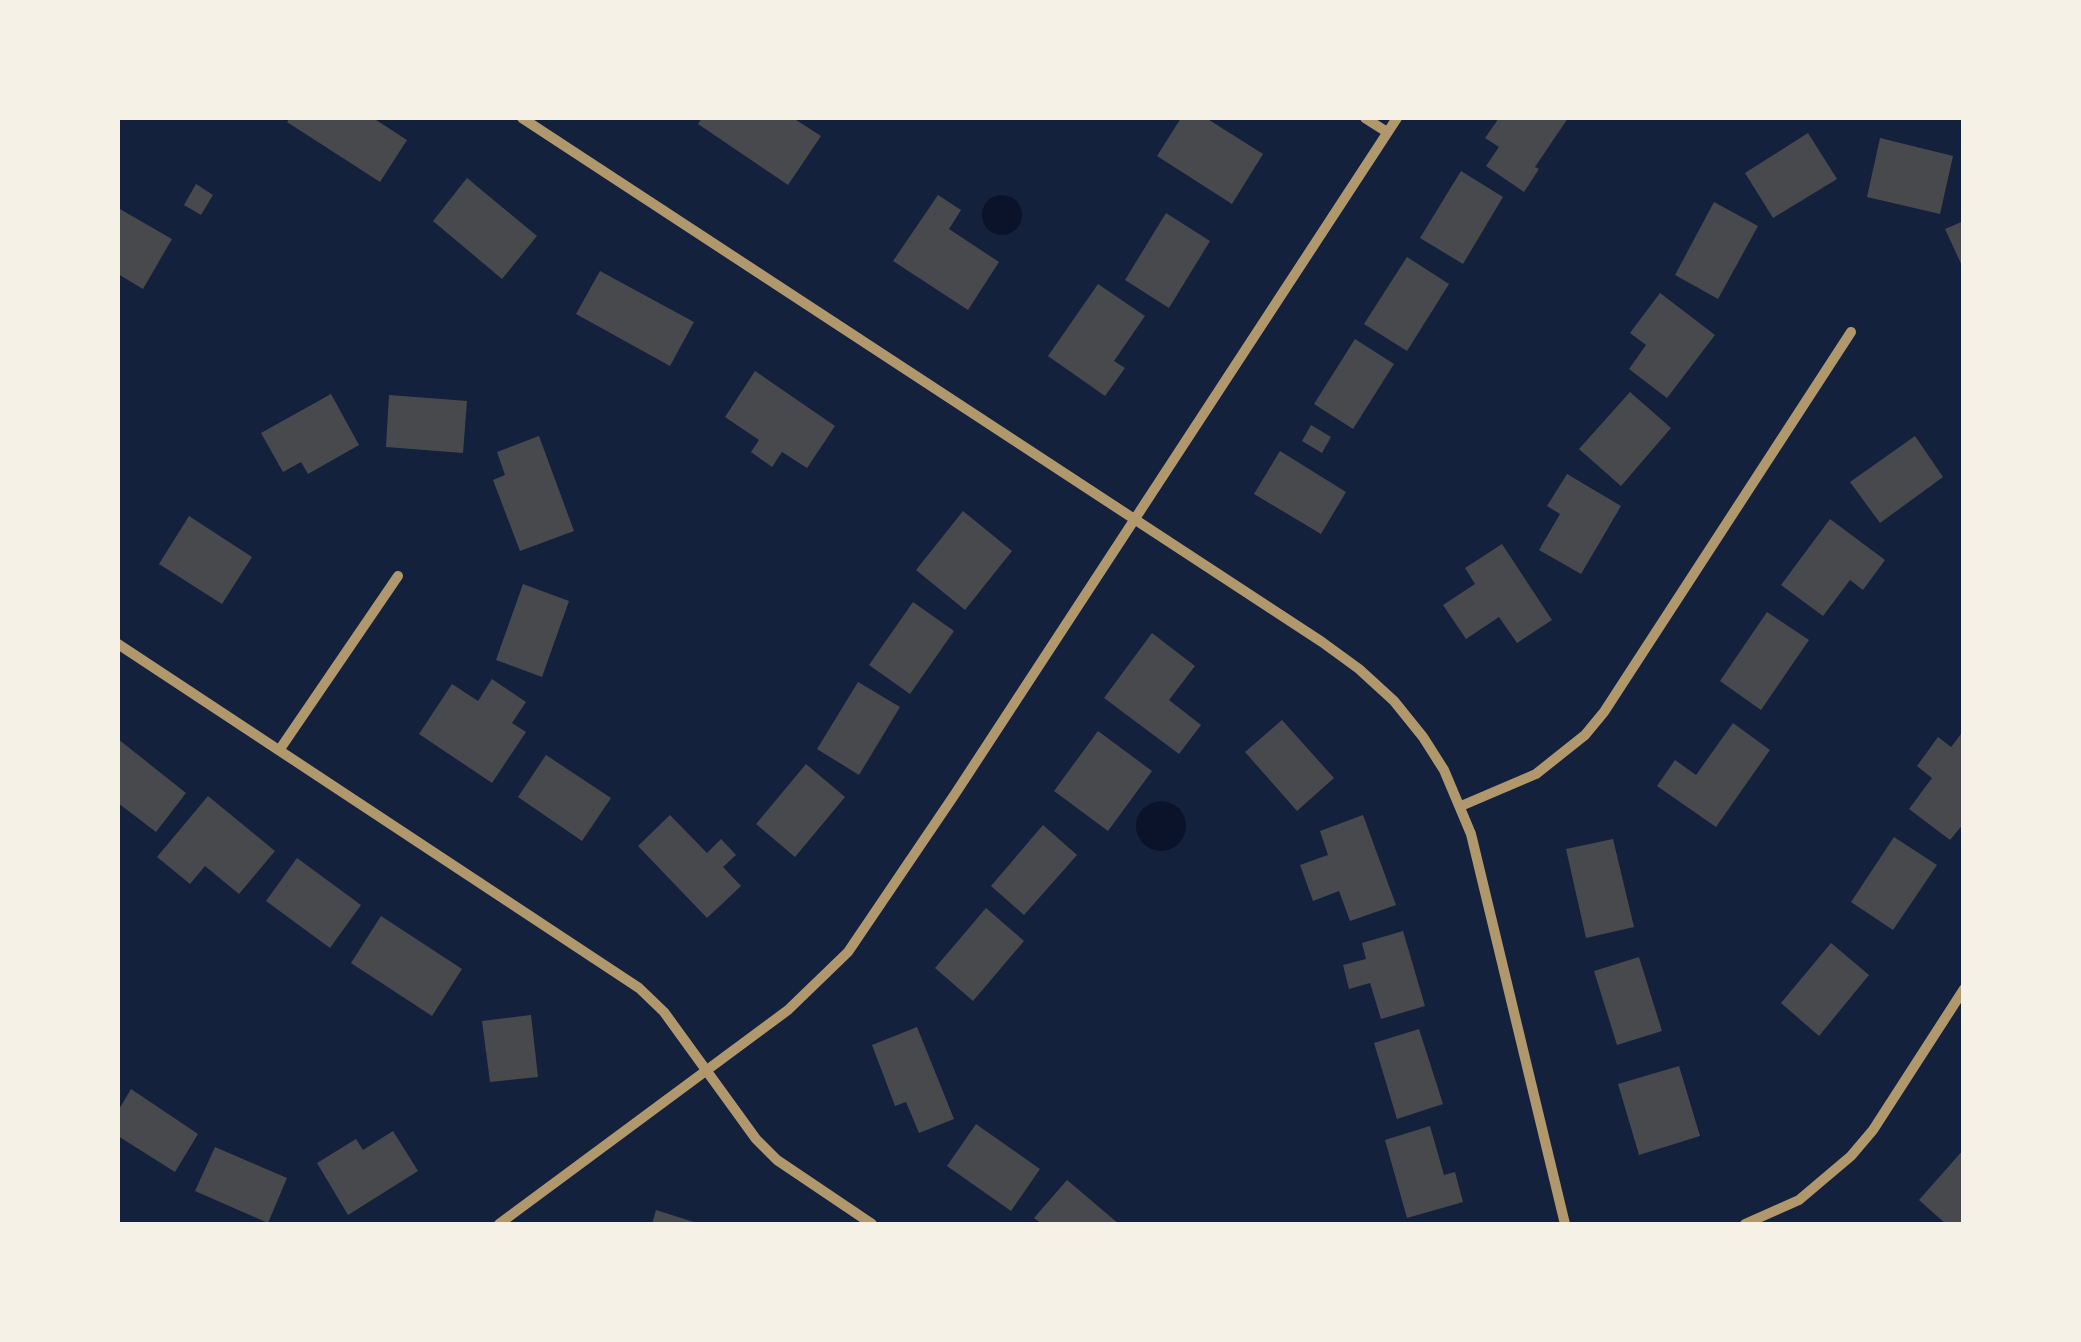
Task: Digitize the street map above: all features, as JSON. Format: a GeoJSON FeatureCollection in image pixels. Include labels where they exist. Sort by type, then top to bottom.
{"type":"FeatureCollection","features":[{"type":"Feature","properties":{"kind":"street"},"geometry":{"type":"LineString","coordinates":[[522,118],[1359,670],[1394,701],[1423,737],[1461,806],[1479,864],[1565,1224]]}},
{"type":"Feature","properties":{"kind":"street"},"geometry":{"type":"LineString","coordinates":[[1364,118],[1387,132]]}},
{"type":"Feature","properties":{"kind":"street"},"geometry":{"type":"LineString","coordinates":[[499,1224],[788,1010],[848,952],[1397,118]]}},
{"type":"Feature","properties":{"kind":"street"},"geometry":{"type":"LineString","coordinates":[[1461,806],[1536,774],[1585,735],[1604,712],[1850,332]]}},
{"type":"Feature","properties":{"kind":"street"},"geometry":{"type":"LineString","coordinates":[[280,749],[398,576]]}},
{"type":"Feature","properties":{"kind":"street"},"geometry":{"type":"LineString","coordinates":[[118,644],[639,988],[664,1012],[756,1139],[777,1160],[872,1224]]}},
{"type":"Feature","properties":{"kind":"street"},"geometry":{"type":"LineString","coordinates":[[1745,1224],[1799,1200],[1851,1156],[1873,1130],[1964,989]]}},
{"type":"Feature","properties":{"kind":"water"},"geometry":{"type":"Polygon","coordinates":[[[1002,195],[1016,201],[1022,215],[1016,229],[1002,235],[988,229],[982,215],[988,201],[1002,195]]]}},
{"type":"Feature","properties":{"kind":"water"},"geometry":{"type":"Polygon","coordinates":[[[1161,801],[1179,808],[1186,826],[1179,844],[1161,851],[1143,844],[1136,826],[1143,808],[1161,801]]]}},
{"type":"Feature","properties":{"kind":"building"},"geometry":{"type":"Polygon","coordinates":[[[290,118],[373,118],[407,140],[380,182],[287,122],[290,118]]]}},
{"type":"Feature","properties":{"kind":"building"},"geometry":{"type":"Polygon","coordinates":[[[702,118],[793,118],[821,136],[788,185],[698,124],[702,118]]]}},
{"type":"Feature","properties":{"kind":"building"},"geometry":{"type":"Polygon","coordinates":[[[1181,118],[1206,118],[1263,154],[1232,204],[1157,156],[1181,118]]]}},
{"type":"Feature","properties":{"kind":"building"},"geometry":{"type":"Polygon","coordinates":[[[1499,118],[1568,118],[1535,167],[1539,169],[1524,192],[1486,166],[1499,147],[1485,138],[1499,118]]]}},
{"type":"Feature","properties":{"kind":"building"},"geometry":{"type":"Polygon","coordinates":[[[1808,133],[1837,179],[1773,218],[1745,173],[1808,133]]]}},
{"type":"Feature","properties":{"kind":"building"},"geometry":{"type":"Polygon","coordinates":[[[1880,138],[1953,156],[1940,214],[1867,197],[1880,138]]]}},
{"type":"Feature","properties":{"kind":"building"},"geometry":{"type":"Polygon","coordinates":[[[1461,171],[1503,197],[1463,264],[1420,238],[1461,171]]]}},
{"type":"Feature","properties":{"kind":"building"},"geometry":{"type":"Polygon","coordinates":[[[467,178],[537,236],[502,279],[433,221],[467,178]]]}},
{"type":"Feature","properties":{"kind":"building"},"geometry":{"type":"Polygon","coordinates":[[[196,184],[213,195],[201,215],[184,205],[196,184]]]}},
{"type":"Feature","properties":{"kind":"building"},"geometry":{"type":"Polygon","coordinates":[[[938,195],[961,210],[949,229],[999,262],[968,310],[893,261],[938,195]]]}},
{"type":"Feature","properties":{"kind":"building"},"geometry":{"type":"Polygon","coordinates":[[[1714,202],[1758,226],[1718,299],[1675,275],[1714,202]]]}},
{"type":"Feature","properties":{"kind":"building"},"geometry":{"type":"Polygon","coordinates":[[[118,208],[172,239],[143,289],[118,274],[118,208]]]}},
{"type":"Feature","properties":{"kind":"building"},"geometry":{"type":"Polygon","coordinates":[[[1166,213],[1210,241],[1169,308],[1125,280],[1166,213]]]}},
{"type":"Feature","properties":{"kind":"building"},"geometry":{"type":"Polygon","coordinates":[[[1964,221],[1964,270],[1945,229],[1964,221]]]}},
{"type":"Feature","properties":{"kind":"building"},"geometry":{"type":"Polygon","coordinates":[[[1407,257],[1449,284],[1407,351],[1364,324],[1407,257]]]}},
{"type":"Feature","properties":{"kind":"building"},"geometry":{"type":"Polygon","coordinates":[[[600,271],[694,322],[670,366],[576,314],[600,271]]]}},
{"type":"Feature","properties":{"kind":"building"},"geometry":{"type":"Polygon","coordinates":[[[1098,284],[1145,316],[1114,361],[1125,368],[1105,396],[1048,356],[1098,284]]]}},
{"type":"Feature","properties":{"kind":"building"},"geometry":{"type":"Polygon","coordinates":[[[1660,293],[1715,335],[1667,398],[1629,369],[1646,345],[1630,333],[1660,293]]]}},
{"type":"Feature","properties":{"kind":"building"},"geometry":{"type":"Polygon","coordinates":[[[1355,339],[1394,364],[1353,429],[1314,404],[1355,339]]]}},
{"type":"Feature","properties":{"kind":"building"},"geometry":{"type":"Polygon","coordinates":[[[755,371],[835,426],[807,468],[782,452],[772,467],[751,452],[759,440],[725,417],[755,371]]]}},
{"type":"Feature","properties":{"kind":"building"},"geometry":{"type":"Polygon","coordinates":[[[1630,392],[1671,428],[1621,486],[1579,449],[1630,392]]]}},
{"type":"Feature","properties":{"kind":"building"},"geometry":{"type":"Polygon","coordinates":[[[331,394],[359,445],[308,474],[301,462],[283,472],[261,433],[331,394]]]}},
{"type":"Feature","properties":{"kind":"building"},"geometry":{"type":"Polygon","coordinates":[[[389,395],[467,401],[463,453],[386,447],[389,395]]]}},
{"type":"Feature","properties":{"kind":"building"},"geometry":{"type":"Polygon","coordinates":[[[1311,425],[1331,437],[1322,453],[1302,441],[1311,425]]]}},
{"type":"Feature","properties":{"kind":"building"},"geometry":{"type":"Polygon","coordinates":[[[539,436],[574,531],[520,551],[493,480],[505,475],[497,452],[539,436]]]}},
{"type":"Feature","properties":{"kind":"building"},"geometry":{"type":"Polygon","coordinates":[[[1915,436],[1943,477],[1880,523],[1850,482],[1915,436]]]}},
{"type":"Feature","properties":{"kind":"building"},"geometry":{"type":"Polygon","coordinates":[[[1280,451],[1346,492],[1321,534],[1254,494],[1280,451]]]}},
{"type":"Feature","properties":{"kind":"building"},"geometry":{"type":"Polygon","coordinates":[[[1567,474],[1621,506],[1581,574],[1539,550],[1560,514],[1547,506],[1567,474]]]}},
{"type":"Feature","properties":{"kind":"building"},"geometry":{"type":"Polygon","coordinates":[[[963,511],[1012,551],[965,610],[916,570],[963,511]]]}},
{"type":"Feature","properties":{"kind":"building"},"geometry":{"type":"Polygon","coordinates":[[[189,516],[252,557],[222,604],[159,564],[189,516]]]}},
{"type":"Feature","properties":{"kind":"building"},"geometry":{"type":"Polygon","coordinates":[[[1830,519],[1885,560],[1863,590],[1850,580],[1823,616],[1781,585],[1830,519]]]}},
{"type":"Feature","properties":{"kind":"building"},"geometry":{"type":"Polygon","coordinates":[[[1502,544],[1552,620],[1517,643],[1499,617],[1466,639],[1443,605],[1475,584],[1465,568],[1502,544]]]}},
{"type":"Feature","properties":{"kind":"building"},"geometry":{"type":"Polygon","coordinates":[[[523,584],[569,601],[542,677],[496,660],[523,584]]]}},
{"type":"Feature","properties":{"kind":"building"},"geometry":{"type":"Polygon","coordinates":[[[913,602],[954,631],[910,694],[869,665],[913,602]]]}},
{"type":"Feature","properties":{"kind":"building"},"geometry":{"type":"Polygon","coordinates":[[[1767,612],[1809,640],[1761,710],[1720,681],[1767,612]]]}},
{"type":"Feature","properties":{"kind":"building"},"geometry":{"type":"Polygon","coordinates":[[[1152,633],[1195,666],[1169,700],[1201,725],[1179,754],[1104,698],[1152,633]]]}},
{"type":"Feature","properties":{"kind":"building"},"geometry":{"type":"Polygon","coordinates":[[[492,679],[526,702],[512,723],[526,732],[492,783],[419,734],[452,684],[478,701],[492,679]]]}},
{"type":"Feature","properties":{"kind":"building"},"geometry":{"type":"Polygon","coordinates":[[[858,682],[900,707],[859,775],[817,749],[858,682]]]}},
{"type":"Feature","properties":{"kind":"building"},"geometry":{"type":"Polygon","coordinates":[[[1282,720],[1334,778],[1297,811],[1245,752],[1282,720]]]}},
{"type":"Feature","properties":{"kind":"building"},"geometry":{"type":"Polygon","coordinates":[[[1733,723],[1770,750],[1716,827],[1657,786],[1675,760],[1696,775],[1733,723]]]}},
{"type":"Feature","properties":{"kind":"building"},"geometry":{"type":"Polygon","coordinates":[[[1964,730],[1964,823],[1950,840],[1909,809],[1932,778],[1917,766],[1938,737],[1951,747],[1964,730]]]}},
{"type":"Feature","properties":{"kind":"building"},"geometry":{"type":"Polygon","coordinates":[[[1098,731],[1152,771],[1108,831],[1054,791],[1098,731]]]}},
{"type":"Feature","properties":{"kind":"building"},"geometry":{"type":"Polygon","coordinates":[[[118,739],[186,793],[156,832],[118,803],[118,739]]]}},
{"type":"Feature","properties":{"kind":"building"},"geometry":{"type":"Polygon","coordinates":[[[546,755],[611,798],[582,841],[518,797],[546,755]]]}},
{"type":"Feature","properties":{"kind":"building"},"geometry":{"type":"Polygon","coordinates":[[[806,764],[845,797],[795,857],[756,824],[806,764]]]}},
{"type":"Feature","properties":{"kind":"building"},"geometry":{"type":"Polygon","coordinates":[[[208,796],[275,851],[239,894],[205,866],[190,884],[157,857],[208,796]]]}},
{"type":"Feature","properties":{"kind":"building"},"geometry":{"type":"Polygon","coordinates":[[[670,815],[707,853],[721,839],[736,855],[723,867],[741,886],[707,918],[638,846],[670,815]]]}},
{"type":"Feature","properties":{"kind":"building"},"geometry":{"type":"Polygon","coordinates":[[[1363,815],[1396,905],[1350,921],[1339,891],[1313,901],[1300,865],[1328,855],[1320,831],[1363,815]]]}},
{"type":"Feature","properties":{"kind":"building"},"geometry":{"type":"Polygon","coordinates":[[[1043,825],[1077,855],[1024,915],[991,886],[1043,825]]]}},
{"type":"Feature","properties":{"kind":"building"},"geometry":{"type":"Polygon","coordinates":[[[1894,837],[1937,865],[1893,930],[1851,902],[1894,837]]]}},
{"type":"Feature","properties":{"kind":"building"},"geometry":{"type":"Polygon","coordinates":[[[1613,839],[1634,927],[1586,938],[1566,849],[1613,839]]]}},
{"type":"Feature","properties":{"kind":"building"},"geometry":{"type":"Polygon","coordinates":[[[297,858],[361,905],[330,948],[266,901],[297,858]]]}},
{"type":"Feature","properties":{"kind":"building"},"geometry":{"type":"Polygon","coordinates":[[[986,908],[1024,941],[973,1001],[935,968],[986,908]]]}},
{"type":"Feature","properties":{"kind":"building"},"geometry":{"type":"Polygon","coordinates":[[[381,916],[462,969],[432,1016],[351,963],[381,916]]]}},
{"type":"Feature","properties":{"kind":"building"},"geometry":{"type":"Polygon","coordinates":[[[1403,931],[1425,1006],[1381,1019],[1370,983],[1349,989],[1343,965],[1366,959],[1362,943],[1403,931]]]}},
{"type":"Feature","properties":{"kind":"building"},"geometry":{"type":"Polygon","coordinates":[[[1831,943],[1869,975],[1819,1036],[1781,1003],[1831,943]]]}},
{"type":"Feature","properties":{"kind":"building"},"geometry":{"type":"Polygon","coordinates":[[[1639,957],[1662,1031],[1617,1045],[1594,971],[1639,957]]]}},
{"type":"Feature","properties":{"kind":"building"},"geometry":{"type":"Polygon","coordinates":[[[531,1015],[538,1077],[490,1082],[482,1021],[531,1015]]]}},
{"type":"Feature","properties":{"kind":"building"},"geometry":{"type":"Polygon","coordinates":[[[917,1027],[954,1119],[919,1133],[906,1102],[895,1106],[872,1045],[917,1027]]]}},
{"type":"Feature","properties":{"kind":"building"},"geometry":{"type":"Polygon","coordinates":[[[1419,1029],[1443,1104],[1397,1119],[1374,1043],[1419,1029]]]}},
{"type":"Feature","properties":{"kind":"building"},"geometry":{"type":"Polygon","coordinates":[[[1679,1066],[1700,1136],[1639,1155],[1618,1084],[1679,1066]]]}},
{"type":"Feature","properties":{"kind":"building"},"geometry":{"type":"Polygon","coordinates":[[[131,1089],[198,1134],[175,1172],[118,1136],[118,1111],[131,1089]]]}},
{"type":"Feature","properties":{"kind":"building"},"geometry":{"type":"Polygon","coordinates":[[[976,1124],[1040,1169],[1011,1211],[947,1166],[976,1124]]]}},
{"type":"Feature","properties":{"kind":"building"},"geometry":{"type":"Polygon","coordinates":[[[1430,1126],[1444,1175],[1455,1172],[1463,1202],[1407,1218],[1385,1140],[1430,1126]]]}},
{"type":"Feature","properties":{"kind":"building"},"geometry":{"type":"Polygon","coordinates":[[[393,1131],[418,1171],[348,1215],[317,1163],[356,1139],[363,1150],[393,1131]]]}},
{"type":"Feature","properties":{"kind":"building"},"geometry":{"type":"Polygon","coordinates":[[[215,1147],[287,1178],[268,1223],[195,1191],[215,1147]]]}},
{"type":"Feature","properties":{"kind":"building"},"geometry":{"type":"Polygon","coordinates":[[[1964,1149],[1964,1224],[1946,1224],[1919,1200],[1964,1149]]]}},
{"type":"Feature","properties":{"kind":"building"},"geometry":{"type":"Polygon","coordinates":[[[1067,1180],[1119,1224],[1042,1224],[1034,1218],[1067,1180]]]}},
{"type":"Feature","properties":{"kind":"building"},"geometry":{"type":"Polygon","coordinates":[[[656,1210],[700,1224],[652,1224],[656,1210]]]}}]}
